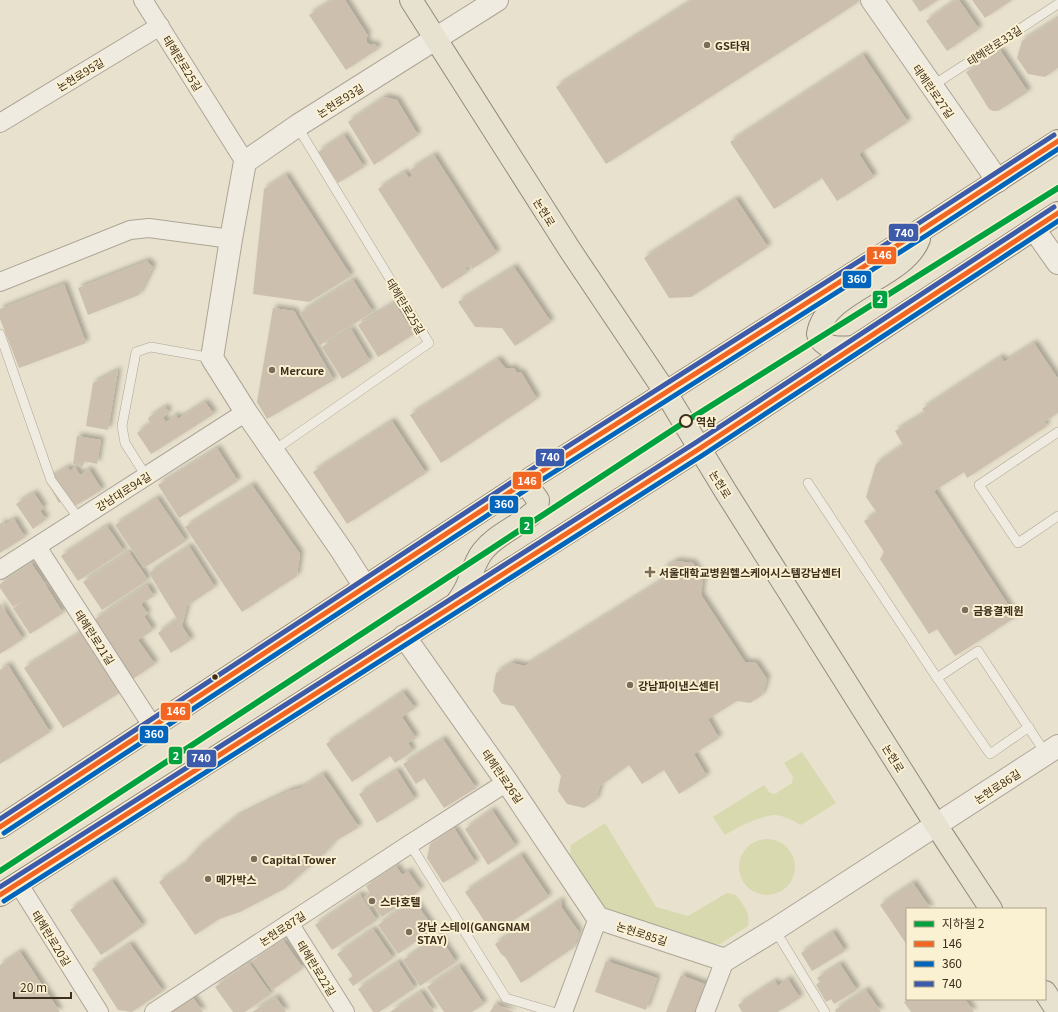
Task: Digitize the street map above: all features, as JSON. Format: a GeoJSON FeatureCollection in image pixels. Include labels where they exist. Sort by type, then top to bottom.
{"type":"FeatureCollection","features":[{"type":"Feature","properties":{"kind":"main road","name":"논현로"},"geometry":{"type":"LineString","coordinates":[[411,0],[570,250],[666,393],[699,449],[936,825],[990,908]]}},
{"type":"Feature","properties":{"kind":"main road"},"geometry":{"type":"LineString","coordinates":[[0,827],[525,482],[923,229],[1058,141]]}},
{"type":"Feature","properties":{"kind":"main road"},"geometry":{"type":"LineString","coordinates":[[9,889],[458,601],[699,449],[1058,213]]}},
{"type":"Feature","properties":{"kind":"main road"},"geometry":{"type":"LineString","coordinates":[[854,347],[831,347],[822,342],[818,334],[821,322],[834,306],[900,262],[916,247],[923,229]]}},
{"type":"Feature","properties":{"kind":"main road"},"geometry":{"type":"LineString","coordinates":[[458,601],[466,588],[474,566],[483,551],[499,536],[527,518],[537,509],[538,500],[525,482]]}},
{"type":"Feature","properties":{"kind":"main road"},"geometry":{"type":"LineString","coordinates":[[1046,994],[1058,1012]]}},
{"type":"Feature","properties":{"kind":"street","name":"테헤란로25길"},"geometry":{"type":"LineString","coordinates":[[143,0],[245,162]]}},
{"type":"Feature","properties":{"kind":"street","name":"논현로93길"},"geometry":{"type":"LineString","coordinates":[[245,162],[298,126],[497,0]]}},
{"type":"Feature","properties":{"kind":"street","name":"테헤란로27길"},"geometry":{"type":"LineString","coordinates":[[872,0],[931,87],[998,181]]}},
{"type":"Feature","properties":{"kind":"street","name":"논현로95길"},"geometry":{"type":"LineString","coordinates":[[0,123],[160,26]]}},
{"type":"Feature","properties":{"kind":"street"},"geometry":{"type":"LineString","coordinates":[[245,162],[212,358],[246,412],[365,587]]}},
{"type":"Feature","properties":{"kind":"street"},"geometry":{"type":"LineString","coordinates":[[0,282],[130,230],[150,228],[231,239]]}},
{"type":"Feature","properties":{"kind":"street"},"geometry":{"type":"LineString","coordinates":[[1034,229],[1058,263]]}},
{"type":"Feature","properties":{"kind":"street","name":"강남대로94길"},"geometry":{"type":"LineString","coordinates":[[0,570],[246,412]]}},
{"type":"Feature","properties":{"kind":"street","name":"테헤란로21길"},"geometry":{"type":"LineString","coordinates":[[37,547],[153,727]]}},
{"type":"Feature","properties":{"kind":"street","name":"테헤란로26길"},"geometry":{"type":"LineString","coordinates":[[404,636],[507,782],[598,918]]}},
{"type":"Feature","properties":{"kind":"street","name":"논현로86길"},"geometry":{"type":"LineString","coordinates":[[936,825],[1052,750]]}},
{"type":"Feature","properties":{"kind":"street","name":"논현로87길"},"geometry":{"type":"LineString","coordinates":[[154,1012],[507,782]]}},
{"type":"Feature","properties":{"kind":"street"},"geometry":{"type":"LineString","coordinates":[[705,1012],[725,960],[936,825]]}},
{"type":"Feature","properties":{"kind":"street","name":"테헤란로20길"},"geometry":{"type":"LineString","coordinates":[[9,889],[99,1012]]}},
{"type":"Feature","properties":{"kind":"street"},"geometry":{"type":"LineString","coordinates":[[563,1012],[598,918]]}},
{"type":"Feature","properties":{"kind":"street","name":"논현로85길"},"geometry":{"type":"LineString","coordinates":[[598,918],[725,960]]}},
{"type":"Feature","properties":{"kind":"street","name":"테헤란로22길"},"geometry":{"type":"LineString","coordinates":[[289,923],[345,1012]]}},
{"type":"Feature","properties":{"kind":"lane","name":"테헤란로33길"},"geometry":{"type":"LineString","coordinates":[[931,87],[1058,4]]}},
{"type":"Feature","properties":{"kind":"lane","name":"테헤란로25길"},"geometry":{"type":"LineString","coordinates":[[273,451],[429,343],[298,126]]}},
{"type":"Feature","properties":{"kind":"lane"},"geometry":{"type":"LineString","coordinates":[[0,334],[51,480],[79,519]]}},
{"type":"Feature","properties":{"kind":"lane"},"geometry":{"type":"LineString","coordinates":[[146,476],[125,443],[122,426],[136,352],[152,347],[212,358]]}},
{"type":"Feature","properties":{"kind":"lane"},"geometry":{"type":"LineString","coordinates":[[1058,432],[978,486],[1018,543],[1058,516]]}},
{"type":"Feature","properties":{"kind":"lane"},"geometry":{"type":"LineString","coordinates":[[808,483],[937,678],[990,754],[1029,727]]}},
{"type":"Feature","properties":{"kind":"lane"},"geometry":{"type":"LineString","coordinates":[[937,678],[978,651],[1029,727],[1052,750]]}},
{"type":"Feature","properties":{"kind":"lane"},"geometry":{"type":"LineString","coordinates":[[410,844],[506,998],[553,1012]]}},
{"type":"Feature","properties":{"kind":"lane"},"geometry":{"type":"LineString","coordinates":[[774,930],[825,1012]]}},
{"type":"Feature","properties":{"kind":"green space"},"geometry":{"type":"Polygon","coordinates":[[[802,752],[836,803],[801,825],[782,816],[775,815],[749,822],[725,835],[713,817],[764,785],[770,793],[775,794],[792,783],[793,777],[784,763],[802,752]]]}},
{"type":"Feature","properties":{"kind":"green space"},"geometry":{"type":"Polygon","coordinates":[[[605,823],[656,907],[688,916],[727,893],[736,895],[744,906],[749,921],[748,926],[720,944],[712,945],[607,910],[601,906],[570,854],[571,845],[605,823]]]}},
{"type":"Feature","properties":{"kind":"green space"},"geometry":{"type":"Polygon","coordinates":[[[767,839],[782,844],[790,852],[795,867],[790,882],[782,890],[767,895],[752,890],[744,882],[739,867],[744,852],[752,844],[767,839]]]}},
{"type":"Feature","properties":{"kind":"building"},"geometry":{"type":"Polygon","coordinates":[[[333,0],[345,0],[368,36],[366,38],[367,42],[370,45],[375,44],[378,49],[346,70],[309,15],[333,0]]]}},
{"type":"Feature","properties":{"kind":"building","name":"GS타워"},"geometry":{"type":"Polygon","coordinates":[[[693,0],[855,0],[857,3],[606,164],[556,87],[693,0]]]}},
{"type":"Feature","properties":{"kind":"building"},"geometry":{"type":"Polygon","coordinates":[[[912,0],[938,0],[920,12],[912,0]]]}},
{"type":"Feature","properties":{"kind":"building"},"geometry":{"type":"Polygon","coordinates":[[[956,0],[959,0],[979,29],[947,51],[926,21],[956,0]]]}},
{"type":"Feature","properties":{"kind":"building"},"geometry":{"type":"Polygon","coordinates":[[[972,0],[1012,0],[985,18],[972,0]]]}},
{"type":"Feature","properties":{"kind":"building"},"geometry":{"type":"Polygon","coordinates":[[[1058,18],[1058,68],[1045,77],[1028,74],[1017,58],[1022,41],[1058,18]]]}},
{"type":"Feature","properties":{"kind":"building"},"geometry":{"type":"Polygon","coordinates":[[[1000,50],[1028,92],[998,111],[993,111],[989,109],[966,72],[1000,50]]]}},
{"type":"Feature","properties":{"kind":"building"},"geometry":{"type":"Polygon","coordinates":[[[863,55],[908,122],[859,154],[874,177],[837,201],[822,178],[774,209],[730,142],[863,55]]]}},
{"type":"Feature","properties":{"kind":"building"},"geometry":{"type":"Polygon","coordinates":[[[385,97],[397,100],[418,135],[374,165],[348,122],[385,97]]]}},
{"type":"Feature","properties":{"kind":"building"},"geometry":{"type":"Polygon","coordinates":[[[344,135],[364,167],[338,183],[318,152],[344,135]]]}},
{"type":"Feature","properties":{"kind":"building"},"geometry":{"type":"Polygon","coordinates":[[[434,155],[497,253],[472,269],[470,265],[465,268],[468,272],[442,289],[378,189],[405,172],[409,178],[413,175],[410,170],[434,155]]]}},
{"type":"Feature","properties":{"kind":"building"},"geometry":{"type":"Polygon","coordinates":[[[286,175],[351,276],[309,302],[253,294],[264,189],[286,175]]]}},
{"type":"Feature","properties":{"kind":"building"},"geometry":{"type":"Polygon","coordinates":[[[736,199],[768,247],[691,297],[669,298],[644,258],[736,199]]]}},
{"type":"Feature","properties":{"kind":"building"},"geometry":{"type":"Polygon","coordinates":[[[147,261],[153,267],[139,295],[88,315],[78,288],[147,261]]]}},
{"type":"Feature","properties":{"kind":"building"},"geometry":{"type":"Polygon","coordinates":[[[514,267],[551,322],[515,346],[502,328],[475,327],[458,302],[514,267]]]}},
{"type":"Feature","properties":{"kind":"building"},"geometry":{"type":"Polygon","coordinates":[[[353,280],[373,312],[320,345],[300,313],[353,280]]]}},
{"type":"Feature","properties":{"kind":"building"},"geometry":{"type":"Polygon","coordinates":[[[64,284],[86,343],[19,368],[0,319],[0,309],[64,284]]]}},
{"type":"Feature","properties":{"kind":"building"},"geometry":{"type":"Polygon","coordinates":[[[394,303],[414,334],[378,357],[358,325],[394,303]]]}},
{"type":"Feature","properties":{"kind":"building"},"geometry":{"type":"Polygon","coordinates":[[[273,308],[294,311],[334,380],[267,419],[257,402],[273,308]]]}},
{"type":"Feature","properties":{"kind":"building"},"geometry":{"type":"Polygon","coordinates":[[[351,329],[370,361],[342,379],[322,347],[351,329]]]}},
{"type":"Feature","properties":{"kind":"building"},"geometry":{"type":"Polygon","coordinates":[[[1034,343],[1058,379],[1058,413],[1044,422],[1047,426],[967,478],[964,472],[934,491],[1016,617],[955,656],[937,629],[929,634],[880,559],[884,552],[864,521],[877,513],[866,497],[876,464],[903,445],[895,431],[925,413],[922,409],[1001,357],[1004,362],[1034,343]]]}},
{"type":"Feature","properties":{"kind":"building"},"geometry":{"type":"Polygon","coordinates":[[[498,359],[506,369],[514,368],[517,373],[521,372],[537,399],[441,463],[410,415],[498,359]]]}},
{"type":"Feature","properties":{"kind":"building"},"geometry":{"type":"Polygon","coordinates":[[[118,370],[108,430],[86,426],[93,383],[118,370]]]}},
{"type":"Feature","properties":{"kind":"building"},"geometry":{"type":"Polygon","coordinates":[[[205,402],[214,414],[151,454],[137,433],[150,423],[148,418],[165,407],[169,412],[163,418],[166,422],[176,415],[178,419],[205,402]]]}},
{"type":"Feature","properties":{"kind":"building"},"geometry":{"type":"Polygon","coordinates":[[[392,421],[426,473],[347,524],[313,472],[392,421]]]}},
{"type":"Feature","properties":{"kind":"building"},"geometry":{"type":"Polygon","coordinates":[[[77,436],[101,440],[97,464],[84,461],[83,466],[73,464],[77,436]]]}},
{"type":"Feature","properties":{"kind":"building"},"geometry":{"type":"Polygon","coordinates":[[[217,448],[238,481],[179,518],[158,485],[217,448]]]}},
{"type":"Feature","properties":{"kind":"building"},"geometry":{"type":"Polygon","coordinates":[[[68,467],[70,471],[75,467],[80,475],[89,469],[102,490],[68,510],[63,501],[59,503],[46,480],[68,467]]]}},
{"type":"Feature","properties":{"kind":"building"},"geometry":{"type":"Polygon","coordinates":[[[252,485],[300,554],[297,576],[242,612],[185,527],[252,485]]]}},
{"type":"Feature","properties":{"kind":"building"},"geometry":{"type":"Polygon","coordinates":[[[34,493],[44,508],[40,511],[46,519],[33,529],[16,504],[34,493]]]}},
{"type":"Feature","properties":{"kind":"building"},"geometry":{"type":"Polygon","coordinates":[[[157,498],[186,541],[144,568],[115,525],[157,498]]]}},
{"type":"Feature","properties":{"kind":"building"},"geometry":{"type":"Polygon","coordinates":[[[14,519],[25,537],[0,553],[0,524],[2,522],[4,525],[14,519]]]}},
{"type":"Feature","properties":{"kind":"building"},"geometry":{"type":"Polygon","coordinates":[[[107,526],[124,551],[78,581],[61,556],[107,526]]]}},
{"type":"Feature","properties":{"kind":"building"},"geometry":{"type":"Polygon","coordinates":[[[189,546],[215,587],[187,606],[182,626],[191,640],[171,653],[158,633],[177,619],[149,573],[189,546]]]}},
{"type":"Feature","properties":{"kind":"building"},"geometry":{"type":"Polygon","coordinates":[[[129,552],[148,580],[102,610],[83,582],[129,552]]]}},
{"type":"Feature","properties":{"kind":"building","name":"강남파이낸스센터"},"geometry":{"type":"Polygon","coordinates":[[[676,561],[693,563],[703,578],[701,595],[745,662],[756,663],[767,679],[762,695],[750,703],[737,701],[708,719],[719,738],[694,754],[707,776],[679,794],[664,770],[642,784],[629,765],[600,786],[596,800],[584,808],[567,804],[558,791],[561,776],[514,706],[502,704],[493,691],[496,673],[512,663],[525,666],[661,581],[664,568],[676,561]]]}},
{"type":"Feature","properties":{"kind":"building"},"geometry":{"type":"Polygon","coordinates":[[[31,563],[46,585],[13,607],[0,588],[0,584],[31,563]]]}},
{"type":"Feature","properties":{"kind":"building"},"geometry":{"type":"Polygon","coordinates":[[[147,585],[154,596],[141,604],[148,614],[144,616],[153,630],[138,640],[155,664],[133,679],[94,620],[147,585]]]}},
{"type":"Feature","properties":{"kind":"building"},"geometry":{"type":"Polygon","coordinates":[[[46,586],[63,613],[30,634],[13,608],[46,586]]]}},
{"type":"Feature","properties":{"kind":"building"},"geometry":{"type":"Polygon","coordinates":[[[0,603],[23,639],[0,654],[0,603]]]}},
{"type":"Feature","properties":{"kind":"building"},"geometry":{"type":"Polygon","coordinates":[[[82,632],[121,692],[63,728],[24,668],[82,632]]]}},
{"type":"Feature","properties":{"kind":"building"},"geometry":{"type":"Polygon","coordinates":[[[8,665],[50,732],[0,764],[0,670],[8,665]]]}},
{"type":"Feature","properties":{"kind":"building"},"geometry":{"type":"Polygon","coordinates":[[[403,692],[415,708],[402,717],[416,738],[408,743],[413,751],[395,763],[390,756],[352,782],[326,744],[403,692]]]}},
{"type":"Feature","properties":{"kind":"building"},"geometry":{"type":"Polygon","coordinates":[[[443,739],[476,788],[444,808],[424,778],[416,784],[403,764],[443,739]]]}},
{"type":"Feature","properties":{"kind":"building"},"geometry":{"type":"Polygon","coordinates":[[[397,770],[415,799],[377,823],[359,794],[397,770]]]}},
{"type":"Feature","properties":{"kind":"building","name":"Capital Tower"},"geometry":{"type":"Polygon","coordinates":[[[323,774],[359,827],[334,842],[326,852],[284,889],[240,912],[219,919],[195,935],[159,882],[183,865],[198,848],[236,817],[289,791],[301,788],[323,774]]]}},
{"type":"Feature","properties":{"kind":"building"},"geometry":{"type":"Polygon","coordinates":[[[492,810],[516,846],[488,865],[465,829],[492,810]]]}},
{"type":"Feature","properties":{"kind":"building"},"geometry":{"type":"Polygon","coordinates":[[[454,828],[476,863],[443,883],[427,858],[430,844],[454,828]]]}},
{"type":"Feature","properties":{"kind":"building"},"geometry":{"type":"Polygon","coordinates":[[[521,855],[549,897],[493,934],[465,892],[521,855]]]}},
{"type":"Feature","properties":{"kind":"building"},"geometry":{"type":"Polygon","coordinates":[[[396,866],[402,875],[408,871],[421,890],[382,917],[373,905],[370,907],[364,897],[370,893],[366,886],[396,866]]]}},
{"type":"Feature","properties":{"kind":"building"},"geometry":{"type":"Polygon","coordinates":[[[112,881],[143,926],[101,955],[70,910],[112,881]]]}},
{"type":"Feature","properties":{"kind":"building"},"geometry":{"type":"Polygon","coordinates":[[[913,883],[930,908],[906,908],[906,944],[880,905],[913,883]]]}},
{"type":"Feature","properties":{"kind":"building"},"geometry":{"type":"Polygon","coordinates":[[[360,894],[377,920],[332,950],[315,925],[360,894]]]}},
{"type":"Feature","properties":{"kind":"building"},"geometry":{"type":"Polygon","coordinates":[[[414,900],[434,929],[398,954],[378,925],[414,900]]]}},
{"type":"Feature","properties":{"kind":"building"},"geometry":{"type":"Polygon","coordinates":[[[561,900],[562,908],[579,932],[573,948],[521,983],[495,944],[561,900]]]}},
{"type":"Feature","properties":{"kind":"building"},"geometry":{"type":"Polygon","coordinates":[[[373,929],[393,958],[353,986],[348,979],[353,976],[337,954],[373,929]]]}},
{"type":"Feature","properties":{"kind":"building"},"geometry":{"type":"Polygon","coordinates":[[[833,932],[845,951],[812,971],[801,953],[833,932]]]}},
{"type":"Feature","properties":{"kind":"building"},"geometry":{"type":"Polygon","coordinates":[[[439,936],[456,962],[420,986],[403,960],[439,936]]]}},
{"type":"Feature","properties":{"kind":"building"},"geometry":{"type":"Polygon","coordinates":[[[283,940],[303,968],[272,990],[252,961],[283,940]]]}},
{"type":"Feature","properties":{"kind":"building"},"geometry":{"type":"Polygon","coordinates":[[[130,944],[163,991],[132,1012],[118,1010],[92,969],[130,944]]]}},
{"type":"Feature","properties":{"kind":"building"},"geometry":{"type":"Polygon","coordinates":[[[20,952],[60,1012],[0,1012],[0,965],[20,952]]]}},
{"type":"Feature","properties":{"kind":"building"},"geometry":{"type":"Polygon","coordinates":[[[606,961],[657,978],[646,1010],[595,992],[606,961]]]}},
{"type":"Feature","properties":{"kind":"building"},"geometry":{"type":"Polygon","coordinates":[[[398,962],[415,988],[379,1012],[373,1012],[358,989],[398,962]]]}},
{"type":"Feature","properties":{"kind":"building"},"geometry":{"type":"Polygon","coordinates":[[[249,963],[271,994],[245,1012],[233,1012],[215,987],[249,963]]]}},
{"type":"Feature","properties":{"kind":"building"},"geometry":{"type":"Polygon","coordinates":[[[840,964],[857,990],[834,1004],[831,999],[826,1002],[816,985],[820,982],[817,978],[840,964]]]}},
{"type":"Feature","properties":{"kind":"building"},"geometry":{"type":"Polygon","coordinates":[[[459,966],[484,1004],[472,1012],[444,1012],[427,987],[459,966]]]}},
{"type":"Feature","properties":{"kind":"building"},"geometry":{"type":"Polygon","coordinates":[[[681,975],[707,985],[696,1012],[666,1012],[681,975]]]}},
{"type":"Feature","properties":{"kind":"building"},"geometry":{"type":"Polygon","coordinates":[[[788,979],[800,998],[778,1012],[742,1012],[738,1005],[775,981],[778,986],[788,979]]]}},
{"type":"Feature","properties":{"kind":"building"},"geometry":{"type":"Polygon","coordinates":[[[866,990],[881,1012],[836,1012],[835,1010],[866,990]]]}},
{"type":"Feature","properties":{"kind":"building"},"geometry":{"type":"Polygon","coordinates":[[[421,992],[434,1012],[390,1012],[421,992]]]}},
{"type":"Feature","properties":{"kind":"building"},"geometry":{"type":"Polygon","coordinates":[[[192,996],[203,1012],[168,1012],[192,996]]]}},
{"type":"Feature","properties":{"kind":"building"},"geometry":{"type":"Polygon","coordinates":[[[276,997],[286,1012],[252,1012],[276,997]]]}},
{"type":"Feature","properties":{"kind":"building"},"geometry":{"type":"Polygon","coordinates":[[[907,1000],[966,1000],[974,1012],[911,1012],[904,1002],[907,1000]]]}},
{"type":"Feature","properties":{"kind":"building"},"geometry":{"type":"Polygon","coordinates":[[[495,1004],[514,1012],[490,1012],[495,1004]]]}},
{"type":"Feature","properties":{"kind":"metro line","name":"2"},"geometry":{"type":"LineString","coordinates":[[0,871],[674,429],[1058,188]]}},
{"type":"Feature","properties":{"kind":"transit line","name":"740"},"geometry":{"type":"LineString","coordinates":[[0,819],[521,476],[919,223],[1054,135]]}},
{"type":"Feature","properties":{"kind":"transit line","name":"146"},"geometry":{"type":"LineString","coordinates":[[0,827],[525,482],[923,229],[1058,141]]}},
{"type":"Feature","properties":{"kind":"transit line","name":"360"},"geometry":{"type":"LineString","coordinates":[[4,833],[529,488],[927,235],[1058,149]]}},
{"type":"Feature","properties":{"kind":"transit line","name":"740"},"geometry":{"type":"LineString","coordinates":[[0,887],[695,443],[1054,207]]}},
{"type":"Feature","properties":{"kind":"transit line","name":"146"},"geometry":{"type":"LineString","coordinates":[[0,895],[699,449],[1058,213]]}},
{"type":"Feature","properties":{"kind":"transit line","name":"360"},"geometry":{"type":"LineString","coordinates":[[4,901],[703,455],[1058,221]]}},
{"type":"Feature","properties":{"kind":"place","name":"GS타워"},"geometry":{"type":"Point","coordinates":[707,45]}},
{"type":"Feature","properties":{"kind":"place","name":"Mercure"},"geometry":{"type":"Point","coordinates":[272,370]}},
{"type":"Feature","properties":{"kind":"place","name":"역삼"},"geometry":{"type":"Point","coordinates":[686,421]}},
{"type":"Feature","properties":{"kind":"place","name":"서울대학교병원헬스케어시스템강남센터"},"geometry":{"type":"Point","coordinates":[650,572]}},
{"type":"Feature","properties":{"kind":"place","name":"금융결제원"},"geometry":{"type":"Point","coordinates":[965,610]}},
{"type":"Feature","properties":{"kind":"place","name":"강남파이낸스센터"},"geometry":{"type":"Point","coordinates":[630,685]}},
{"type":"Feature","properties":{"kind":"place","name":"Capital Tower"},"geometry":{"type":"Point","coordinates":[254,859]}},
{"type":"Feature","properties":{"kind":"place","name":"메가박스"},"geometry":{"type":"Point","coordinates":[208,879]}},
{"type":"Feature","properties":{"kind":"place","name":"스타호텔"},"geometry":{"type":"Point","coordinates":[372,901]}},
{"type":"Feature","properties":{"kind":"place","name":"강남 스테이(GANGNAM STAY)"},"geometry":{"type":"Point","coordinates":[409,932]}}]}
